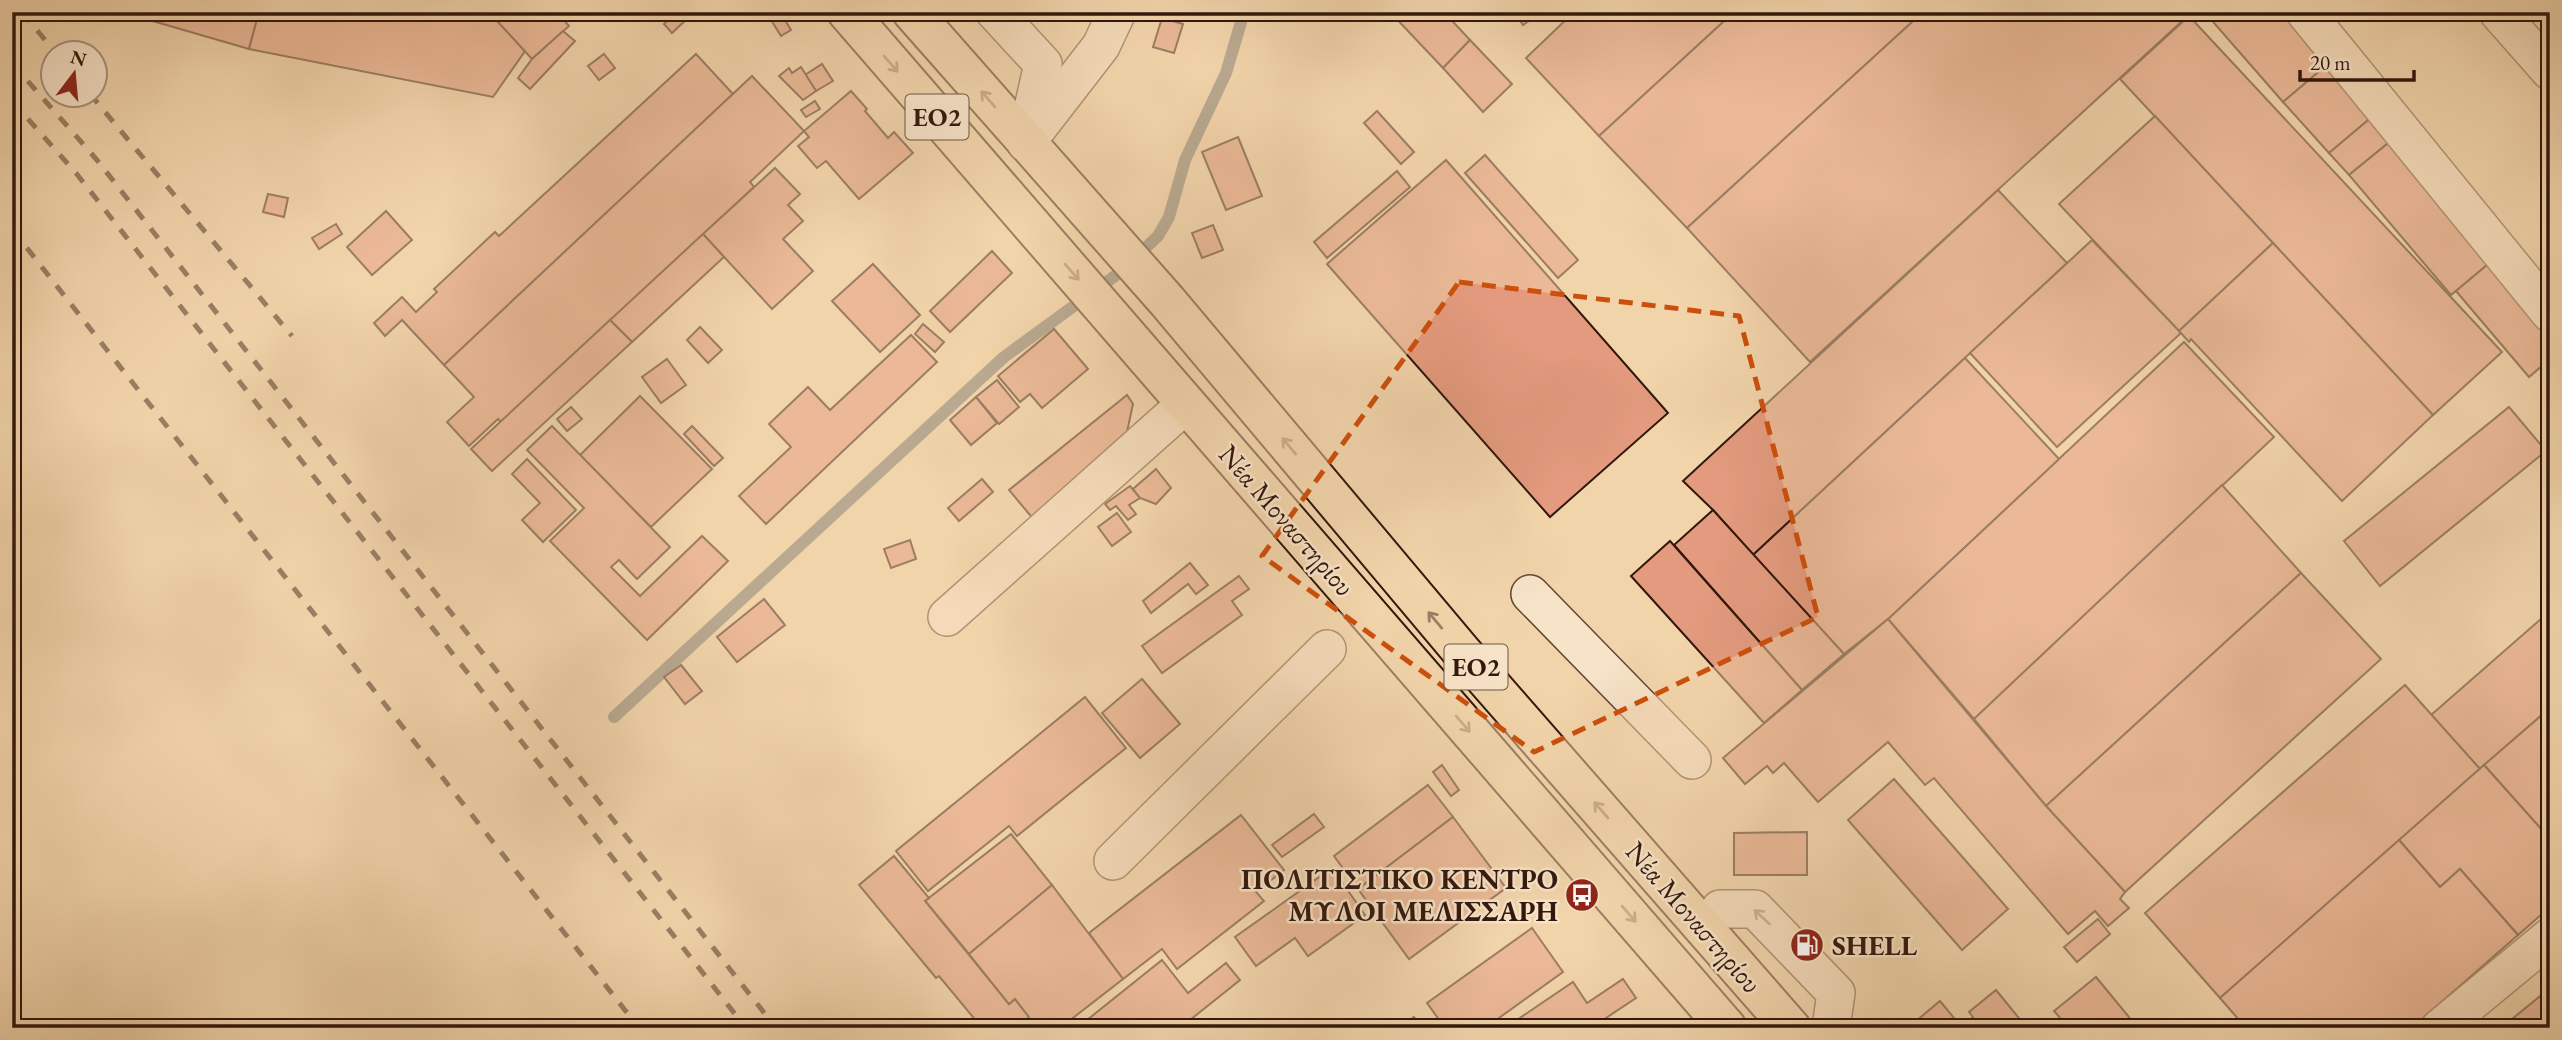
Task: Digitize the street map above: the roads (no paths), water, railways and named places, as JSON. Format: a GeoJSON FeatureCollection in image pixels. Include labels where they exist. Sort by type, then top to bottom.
{"type":"FeatureCollection","features":[{"type":"Feature","properties":{"kind":"main road","name":"Νέα Μοναστηρίου"},"geometry":{"type":"LineString","coordinates":[[847,12],[1727,1028]]}},
{"type":"Feature","properties":{"kind":"main road","name":"Νέα Μοναστηρίου"},"geometry":{"type":"LineString","coordinates":[[912,12],[1167,301],[1462,652],[1791,1028]]}},
{"type":"Feature","properties":{"kind":"street"},"geometry":{"type":"LineString","coordinates":[[995,12],[1043,64],[1034,104]]}},
{"type":"Feature","properties":{"kind":"street"},"geometry":{"type":"LineString","coordinates":[[1026,143],[1101,46],[1117,12]]}},
{"type":"Feature","properties":{"kind":"street"},"geometry":{"type":"LineString","coordinates":[[2305,12],[2550,313]]}},
{"type":"Feature","properties":{"kind":"street"},"geometry":{"type":"LineString","coordinates":[[2498,12],[2550,71]]}},
{"type":"Feature","properties":{"kind":"street"},"geometry":{"type":"LineString","coordinates":[[947,617],[1185,404]]}},
{"type":"Feature","properties":{"kind":"street"},"geometry":{"type":"LineString","coordinates":[[1530,594],[1692,760]]}},
{"type":"Feature","properties":{"kind":"street"},"geometry":{"type":"LineString","coordinates":[[1113,860],[1327,649]]}},
{"type":"Feature","properties":{"kind":"street"},"geometry":{"type":"LineString","coordinates":[[1720,909],[1755,909],[1836,993],[1831,1028]]}},
{"type":"Feature","properties":{"kind":"street"},"geometry":{"type":"LineString","coordinates":[[2440,1028],[2550,937]]}},
{"type":"Feature","properties":{"kind":"waterway"},"geometry":{"type":"LineString","coordinates":[[614,717],[1004,357],[1119,273],[1158,236],[1169,217],[1185,160],[1226,73],[1244,12]]}},
{"type":"Feature","properties":{"kind":"railway"},"geometry":{"type":"LineString","coordinates":[[22,12],[43,38]]}},
{"type":"Feature","properties":{"kind":"railway"},"geometry":{"type":"LineString","coordinates":[[12,63],[97,160],[776,1028]]}},
{"type":"Feature","properties":{"kind":"railway"},"geometry":{"type":"LineString","coordinates":[[12,101],[76,173],[746,1028]]}},
{"type":"Feature","properties":{"kind":"railway"},"geometry":{"type":"LineString","coordinates":[[102,108],[292,336]]}},
{"type":"Feature","properties":{"kind":"railway"},"geometry":{"type":"LineString","coordinates":[[12,229],[639,1028]]}},
{"type":"Feature","properties":{"kind":"place","name":"ΠΟΛΙΤΙΣΤΙΚΟ ΚΕΝΤΡΟ ΜΥΛΟΙ ΜΕΛΙΣΣΑΡΗ"},"geometry":{"type":"Point","coordinates":[1582,895]}},
{"type":"Feature","properties":{"kind":"place","name":"SHELL"},"geometry":{"type":"Point","coordinates":[1807,945]}}]}
